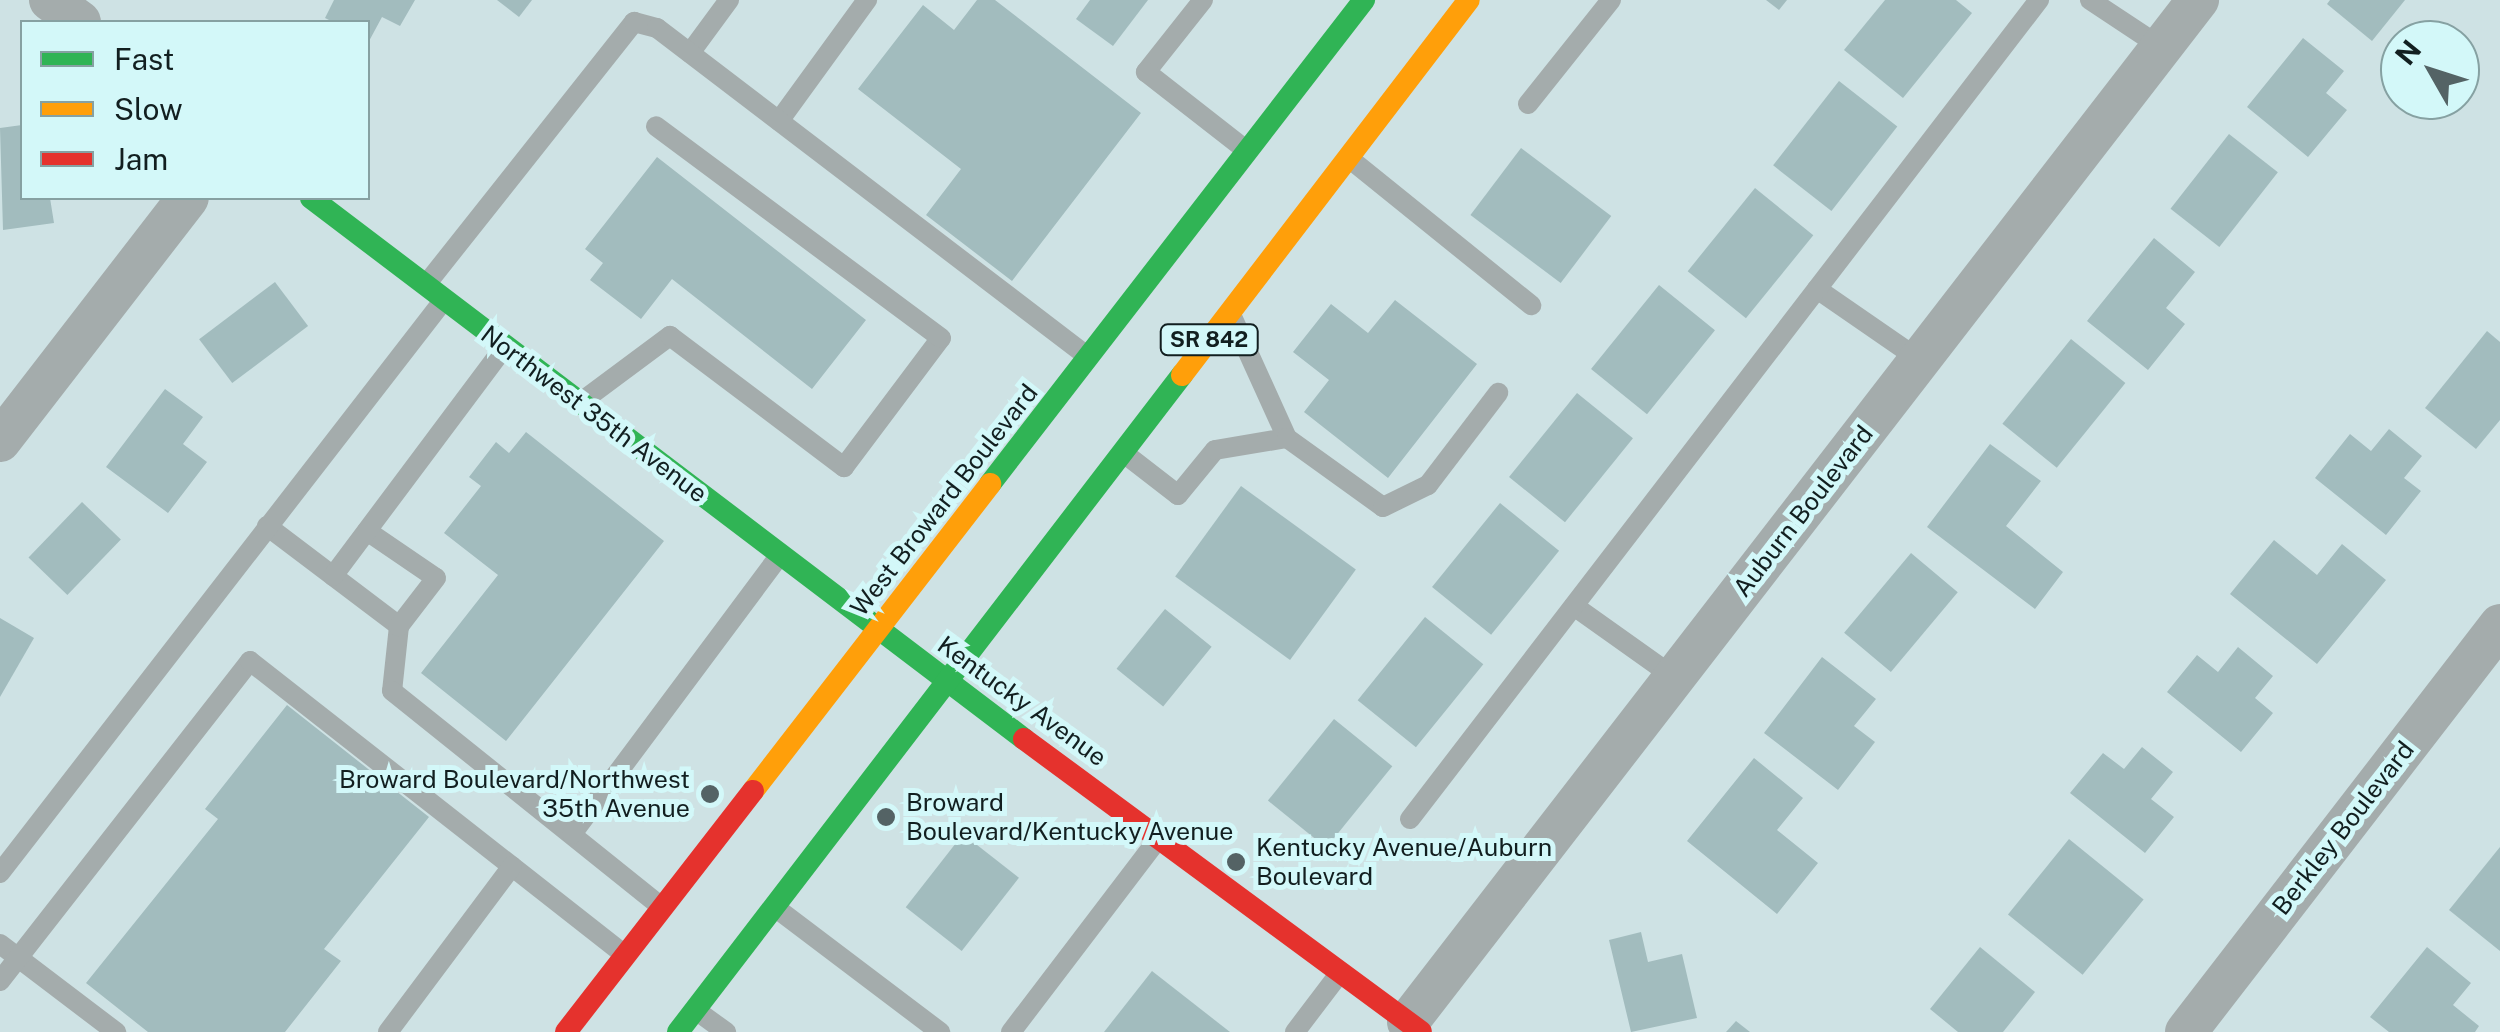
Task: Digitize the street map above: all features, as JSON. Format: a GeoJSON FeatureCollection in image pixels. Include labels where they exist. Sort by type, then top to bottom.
{"type":"FeatureCollection","features":[{"type":"Feature","properties":{"kind":"main road","name":"West Broward Boulevard"},"geometry":{"type":"LineString","coordinates":[[566,1032],[1364,0]]}},
{"type":"Feature","properties":{"kind":"main road","name":"SR 842"},"geometry":{"type":"LineString","coordinates":[[678,1032],[1469,0]]}},
{"type":"Feature","properties":{"kind":"main road","name":"Northwest 35th Avenue"},"geometry":{"type":"LineString","coordinates":[[313,200],[878,631]]}},
{"type":"Feature","properties":{"kind":"main road","name":"Kentucky Avenue"},"geometry":{"type":"LineString","coordinates":[[878,631],[950,680],[1415,1027]]}},
{"type":"Feature","properties":{"kind":"street"},"geometry":{"type":"LineString","coordinates":[[50,0],[77,20]]}},
{"type":"Feature","properties":{"kind":"street","name":"Auburn Boulevard"},"geometry":{"type":"LineString","coordinates":[[1415,1027],[1674,678],[2198,0]]}},
{"type":"Feature","properties":{"kind":"street"},"geometry":{"type":"LineString","coordinates":[[0,441],[186,200]]}},
{"type":"Feature","properties":{"kind":"street","name":"Berkley Boulevard"},"geometry":{"type":"LineString","coordinates":[[2186,1032],[2500,625]]}},
{"type":"Feature","properties":{"kind":"lane"},"geometry":{"type":"LineString","coordinates":[[690,53],[729,0]]}},
{"type":"Feature","properties":{"kind":"lane"},"geometry":{"type":"LineString","coordinates":[[779,121],[867,0]]}},
{"type":"Feature","properties":{"kind":"lane"},"geometry":{"type":"LineString","coordinates":[[1203,0],[1146,72],[1248,151]]}},
{"type":"Feature","properties":{"kind":"lane"},"geometry":{"type":"LineString","coordinates":[[1528,104],[1611,0]]}},
{"type":"Feature","properties":{"kind":"lane"},"geometry":{"type":"LineString","coordinates":[[1410,819],[2040,0]]}},
{"type":"Feature","properties":{"kind":"lane"},"geometry":{"type":"LineString","coordinates":[[2090,0],[2162,47]]}},
{"type":"Feature","properties":{"kind":"lane"},"geometry":{"type":"LineString","coordinates":[[425,285],[634,22],[658,28],[1088,358]]}},
{"type":"Feature","properties":{"kind":"lane"},"geometry":{"type":"LineString","coordinates":[[580,403],[670,336],[844,468],[941,338],[656,126]]}},
{"type":"Feature","properties":{"kind":"lane"},"geometry":{"type":"LineString","coordinates":[[1349,158],[1531,305]]}},
{"type":"Feature","properties":{"kind":"lane"},"geometry":{"type":"LineString","coordinates":[[1817,289],[1920,360]]}},
{"type":"Feature","properties":{"kind":"lane"},"geometry":{"type":"LineString","coordinates":[[0,873],[444,300]]}},
{"type":"Feature","properties":{"kind":"lane"},"geometry":{"type":"LineString","coordinates":[[1230,313],[1288,438],[1383,507],[1428,485],[1498,393]]}},
{"type":"Feature","properties":{"kind":"lane"},"geometry":{"type":"LineString","coordinates":[[332,576],[505,346]]}},
{"type":"Feature","properties":{"kind":"lane"},"geometry":{"type":"LineString","coordinates":[[1123,452],[1178,495],[1215,450],[1288,438]]}},
{"type":"Feature","properties":{"kind":"lane"},"geometry":{"type":"LineString","coordinates":[[267,526],[399,626]]}},
{"type":"Feature","properties":{"kind":"lane"},"geometry":{"type":"LineString","coordinates":[[367,531],[436,578],[399,626],[392,691],[663,908]]}},
{"type":"Feature","properties":{"kind":"lane"},"geometry":{"type":"LineString","coordinates":[[572,834],[779,556]]}},
{"type":"Feature","properties":{"kind":"lane"},"geometry":{"type":"LineString","coordinates":[[1574,606],[1674,678]]}},
{"type":"Feature","properties":{"kind":"lane"},"geometry":{"type":"LineString","coordinates":[[0,980],[250,661],[626,955]]}},
{"type":"Feature","properties":{"kind":"lane"},"geometry":{"type":"LineString","coordinates":[[1011,1032],[1160,837]]}},
{"type":"Feature","properties":{"kind":"lane"},"geometry":{"type":"LineString","coordinates":[[388,1032],[512,866]]}},
{"type":"Feature","properties":{"kind":"lane"},"geometry":{"type":"LineString","coordinates":[[774,907],[940,1032]]}},
{"type":"Feature","properties":{"kind":"lane"},"geometry":{"type":"LineString","coordinates":[[0,944],[116,1032]]}},
{"type":"Feature","properties":{"kind":"lane"},"geometry":{"type":"LineString","coordinates":[[1295,1032],[1341,972]]}},
{"type":"Feature","properties":{"kind":"lane"},"geometry":{"type":"LineString","coordinates":[[695,1010],[726,1032]]}},
{"type":"Feature","properties":{"kind":"building"},"geometry":{"type":"Polygon","coordinates":[[[334,0],[415,0],[400,26],[382,17],[370,39],[370,20],[325,18],[334,0]]]}},
{"type":"Feature","properties":{"kind":"building"},"geometry":{"type":"Polygon","coordinates":[[[497,0],[532,0],[519,17],[497,0]]]}},
{"type":"Feature","properties":{"kind":"building"},"geometry":{"type":"Polygon","coordinates":[[[977,0],[995,0],[1141,113],[1012,281],[926,215],[961,169],[858,89],[923,5],[954,30],[977,0]]]}},
{"type":"Feature","properties":{"kind":"building"},"geometry":{"type":"Polygon","coordinates":[[[1090,0],[1148,0],[1113,46],[1076,19],[1090,0]]]}},
{"type":"Feature","properties":{"kind":"building"},"geometry":{"type":"Polygon","coordinates":[[[1766,0],[1787,0],[1779,10],[1766,0]]]}},
{"type":"Feature","properties":{"kind":"building"},"geometry":{"type":"Polygon","coordinates":[[[1885,0],[1956,0],[1972,13],[1903,98],[1844,50],[1885,0]]]}},
{"type":"Feature","properties":{"kind":"building"},"geometry":{"type":"Polygon","coordinates":[[[2330,0],[2405,0],[2389,20],[2380,20],[2380,31],[2372,41],[2327,4],[2330,0]]]}},
{"type":"Feature","properties":{"kind":"building"},"geometry":{"type":"Polygon","coordinates":[[[2303,38],[2344,71],[2326,93],[2347,110],[2308,157],[2247,107],[2303,38]]]}},
{"type":"Feature","properties":{"kind":"building"},"geometry":{"type":"Polygon","coordinates":[[[1839,81],[1897,127],[1831,211],[1773,165],[1839,81]]]}},
{"type":"Feature","properties":{"kind":"building"},"geometry":{"type":"Polygon","coordinates":[[[20,125],[20,200],[50,200],[54,223],[3,230],[0,128],[20,125]]]}},
{"type":"Feature","properties":{"kind":"building"},"geometry":{"type":"Polygon","coordinates":[[[2229,134],[2278,172],[2219,247],[2171,209],[2229,134]]]}},
{"type":"Feature","properties":{"kind":"building"},"geometry":{"type":"Polygon","coordinates":[[[1521,148],[1611,216],[1561,283],[1470,215],[1521,148]]]}},
{"type":"Feature","properties":{"kind":"building"},"geometry":{"type":"Polygon","coordinates":[[[657,157],[866,320],[812,389],[672,279],[641,319],[590,280],[603,263],[585,249],[657,157]]]}},
{"type":"Feature","properties":{"kind":"building"},"geometry":{"type":"Polygon","coordinates":[[[1755,188],[1813,235],[1746,318],[1688,271],[1755,188]]]}},
{"type":"Feature","properties":{"kind":"building"},"geometry":{"type":"Polygon","coordinates":[[[2154,238],[2195,272],[2166,308],[2185,324],[2148,370],[2087,321],[2154,238]]]}},
{"type":"Feature","properties":{"kind":"building"},"geometry":{"type":"Polygon","coordinates":[[[275,282],[308,326],[232,383],[199,339],[275,282]]]}},
{"type":"Feature","properties":{"kind":"building"},"geometry":{"type":"Polygon","coordinates":[[[1659,285],[1715,330],[1647,414],[1591,369],[1659,285]]]}},
{"type":"Feature","properties":{"kind":"building"},"geometry":{"type":"Polygon","coordinates":[[[1395,300],[1477,364],[1388,478],[1304,412],[1329,380],[1293,352],[1331,304],[1368,333],[1395,300]]]}},
{"type":"Feature","properties":{"kind":"building"},"geometry":{"type":"Polygon","coordinates":[[[2487,331],[2500,342],[2500,420],[2476,449],[2425,408],[2487,331]]]}},
{"type":"Feature","properties":{"kind":"building"},"geometry":{"type":"Polygon","coordinates":[[[2071,339],[2125,383],[2057,468],[2002,424],[2071,339]]]}},
{"type":"Feature","properties":{"kind":"building"},"geometry":{"type":"Polygon","coordinates":[[[165,389],[203,417],[183,444],[207,462],[168,513],[106,467],[165,389]]]}},
{"type":"Feature","properties":{"kind":"building"},"geometry":{"type":"Polygon","coordinates":[[[1577,393],[1633,438],[1565,522],[1509,477],[1577,393]]]}},
{"type":"Feature","properties":{"kind":"building"},"geometry":{"type":"Polygon","coordinates":[[[2389,429],[2422,456],[2404,478],[2421,491],[2386,535],[2315,478],[2350,434],[2371,451],[2389,429]]]}},
{"type":"Feature","properties":{"kind":"building"},"geometry":{"type":"Polygon","coordinates":[[[526,432],[664,541],[506,741],[421,673],[498,575],[444,533],[481,486],[469,477],[496,442],[509,453],[526,432]]]}},
{"type":"Feature","properties":{"kind":"building"},"geometry":{"type":"Polygon","coordinates":[[[1990,444],[2041,481],[2006,526],[2063,572],[2035,609],[1927,527],[1990,444]]]}},
{"type":"Feature","properties":{"kind":"building"},"geometry":{"type":"Polygon","coordinates":[[[1241,486],[1356,569],[1290,660],[1175,577],[1241,486]]]}},
{"type":"Feature","properties":{"kind":"building"},"geometry":{"type":"Polygon","coordinates":[[[82,502],[121,540],[67,595],[29,557],[82,502]]]}},
{"type":"Feature","properties":{"kind":"building"},"geometry":{"type":"Polygon","coordinates":[[[1500,503],[1559,551],[1491,635],[1432,587],[1500,503]]]}},
{"type":"Feature","properties":{"kind":"building"},"geometry":{"type":"Polygon","coordinates":[[[2274,540],[2317,575],[2342,544],[2386,580],[2317,664],[2230,594],[2274,540]]]}},
{"type":"Feature","properties":{"kind":"building"},"geometry":{"type":"Polygon","coordinates":[[[1911,553],[1958,592],[1891,672],[1844,633],[1911,553]]]}},
{"type":"Feature","properties":{"kind":"building"},"geometry":{"type":"Polygon","coordinates":[[[1165,609],[1212,647],[1163,707],[1117,669],[1165,609]]]}},
{"type":"Feature","properties":{"kind":"building"},"geometry":{"type":"Polygon","coordinates":[[[1425,617],[1483,664],[1416,747],[1358,700],[1425,617]]]}},
{"type":"Feature","properties":{"kind":"building"},"geometry":{"type":"Polygon","coordinates":[[[0,618],[34,638],[0,697],[0,618]]]}},
{"type":"Feature","properties":{"kind":"building"},"geometry":{"type":"Polygon","coordinates":[[[2238,647],[2273,676],[2255,698],[2273,713],[2241,752],[2167,692],[2197,655],[2218,672],[2238,647]]]}},
{"type":"Feature","properties":{"kind":"building"},"geometry":{"type":"Polygon","coordinates":[[[1822,657],[1876,699],[1854,726],[1875,742],[1838,790],[1764,733],[1822,657]]]}},
{"type":"Feature","properties":{"kind":"building"},"geometry":{"type":"Polygon","coordinates":[[[287,705],[429,817],[324,949],[341,961],[285,1032],[148,1032],[86,983],[218,819],[205,809],[287,705]]]}},
{"type":"Feature","properties":{"kind":"building"},"geometry":{"type":"Polygon","coordinates":[[[1334,719],[1392,766],[1326,848],[1268,801],[1334,719]]]}},
{"type":"Feature","properties":{"kind":"building"},"geometry":{"type":"Polygon","coordinates":[[[2142,747],[2173,772],[2151,799],[2174,817],[2145,853],[2070,793],[2103,753],[2124,769],[2142,747]]]}},
{"type":"Feature","properties":{"kind":"building"},"geometry":{"type":"Polygon","coordinates":[[[1754,758],[1803,798],[1777,830],[1818,863],[1777,914],[1687,841],[1754,758]]]}},
{"type":"Feature","properties":{"kind":"building"},"geometry":{"type":"Polygon","coordinates":[[[963,834],[1019,878],[962,951],[906,907],[963,834]]]}},
{"type":"Feature","properties":{"kind":"building"},"geometry":{"type":"Polygon","coordinates":[[[2069,839],[2144,899],[2083,975],[2008,914],[2069,839]]]}},
{"type":"Feature","properties":{"kind":"building"},"geometry":{"type":"Polygon","coordinates":[[[2500,847],[2500,951],[2449,910],[2500,847]]]}},
{"type":"Feature","properties":{"kind":"building"},"geometry":{"type":"Polygon","coordinates":[[[1641,932],[1648,962],[1682,954],[1697,1018],[1631,1032],[1609,940],[1641,932]]]}},
{"type":"Feature","properties":{"kind":"building"},"geometry":{"type":"Polygon","coordinates":[[[1980,947],[2035,992],[2003,1032],[1958,1032],[1930,1009],[1980,947]]]}},
{"type":"Feature","properties":{"kind":"building"},"geometry":{"type":"Polygon","coordinates":[[[2427,947],[2471,983],[2453,1005],[2479,1026],[2475,1032],[2389,1032],[2370,1017],[2427,947]]]}},
{"type":"Feature","properties":{"kind":"building"},"geometry":{"type":"Polygon","coordinates":[[[1152,971],[1230,1032],[1104,1032],[1152,971]]]}},
{"type":"Feature","properties":{"kind":"building"},"geometry":{"type":"Polygon","coordinates":[[[1736,1021],[1750,1032],[1726,1032],[1736,1021]]]}},
{"type":"Feature","properties":{"kind":"traffic: fast"},"geometry":{"type":"LineString","coordinates":[[990,484],[1364,0]]}},
{"type":"Feature","properties":{"kind":"traffic: fast"},"geometry":{"type":"LineString","coordinates":[[314,200],[1024,739]]}},
{"type":"Feature","properties":{"kind":"traffic: fast"},"geometry":{"type":"LineString","coordinates":[[678,1032],[1182,375]]}},
{"type":"Feature","properties":{"kind":"traffic: slow"},"geometry":{"type":"LineString","coordinates":[[1182,375],[1469,0]]}},
{"type":"Feature","properties":{"kind":"traffic: slow"},"geometry":{"type":"LineString","coordinates":[[753,791],[990,484]]}},
{"type":"Feature","properties":{"kind":"traffic: jam"},"geometry":{"type":"LineString","coordinates":[[1024,739],[1421,1032]]}},
{"type":"Feature","properties":{"kind":"traffic: jam"},"geometry":{"type":"LineString","coordinates":[[566,1032],[753,791]]}},
{"type":"Feature","properties":{"kind":"place","name":"Broward Boulevard/Northwest 35th Avenue"},"geometry":{"type":"Point","coordinates":[710,794]}},
{"type":"Feature","properties":{"kind":"place","name":"Broward Boulevard/Kentucky Avenue"},"geometry":{"type":"Point","coordinates":[886,817]}},
{"type":"Feature","properties":{"kind":"place","name":"Kentucky Avenue/Auburn Boulevard"},"geometry":{"type":"Point","coordinates":[1236,862]}}]}
